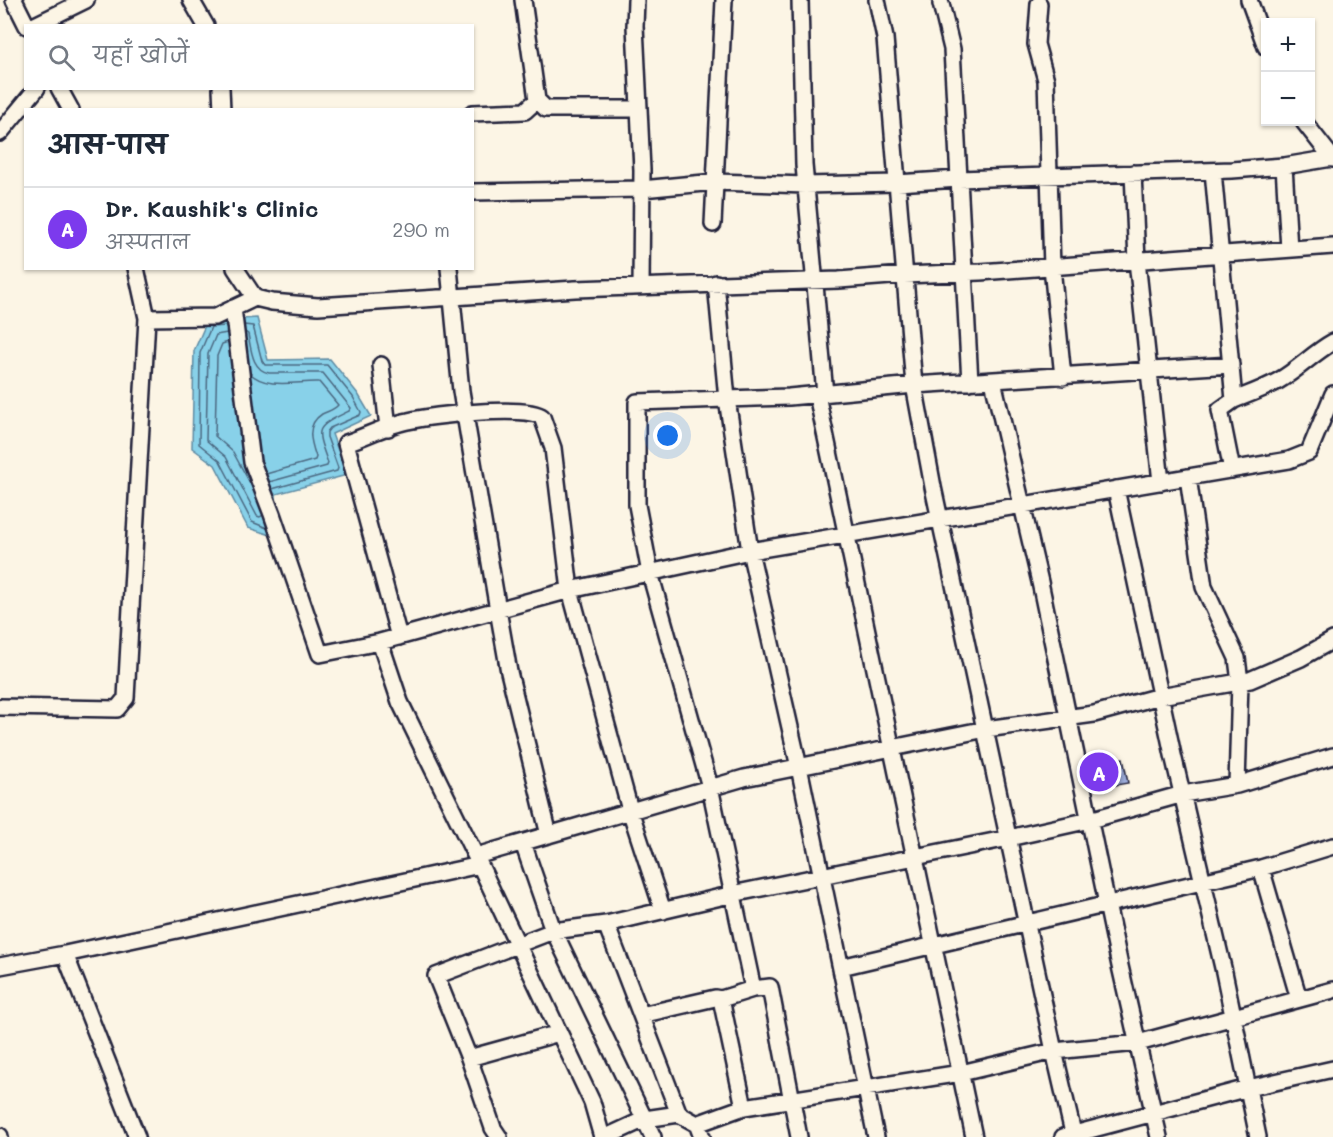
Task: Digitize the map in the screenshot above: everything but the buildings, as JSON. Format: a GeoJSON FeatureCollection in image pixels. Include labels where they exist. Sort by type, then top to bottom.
{"type":"FeatureCollection","features":[{"type":"Feature","properties":{"kind":"street"},"geometry":{"type":"LineString","coordinates":[[14,0],[26,24]]}},
{"type":"Feature","properties":{"kind":"street"},"geometry":{"type":"LineString","coordinates":[[37,24],[86,0]]}},
{"type":"Feature","properties":{"kind":"street"},"geometry":{"type":"LineString","coordinates":[[191,0],[205,24]]}},
{"type":"Feature","properties":{"kind":"street"},"geometry":{"type":"LineString","coordinates":[[524,0],[537,100],[546,109],[639,109]]}},
{"type":"Feature","properties":{"kind":"street"},"geometry":{"type":"LineString","coordinates":[[636,0],[635,26],[642,189],[641,287]]}},
{"type":"Feature","properties":{"kind":"street"},"geometry":{"type":"LineString","coordinates":[[713,224],[724,0]]}},
{"type":"Feature","properties":{"kind":"street"},"geometry":{"type":"LineString","coordinates":[[800,0],[805,185],[821,394],[891,747],[975,1137]]}},
{"type":"Feature","properties":{"kind":"street"},"geometry":{"type":"LineString","coordinates":[[877,0],[885,38],[914,385],[940,519],[1010,838],[1070,1136],[1153,1112],[1333,1069]]}},
{"type":"Feature","properties":{"kind":"street"},"geometry":{"type":"LineString","coordinates":[[1249,0],[1261,33]]}},
{"type":"Feature","properties":{"kind":"street"},"geometry":{"type":"LineString","coordinates":[[941,4],[952,49],[970,382]]}},
{"type":"Feature","properties":{"kind":"street"},"geometry":{"type":"LineString","coordinates":[[1039,4],[1036,44],[1046,80],[1052,267],[1063,377]]}},
{"type":"Feature","properties":{"kind":"street"},"geometry":{"type":"LineString","coordinates":[[0,133],[35,90]]}},
{"type":"Feature","properties":{"kind":"street"},"geometry":{"type":"LineString","coordinates":[[60,90],[70,108]]}},
{"type":"Feature","properties":{"kind":"street"},"geometry":{"type":"LineString","coordinates":[[221,90],[222,108]]}},
{"type":"Feature","properties":{"kind":"street"},"geometry":{"type":"LineString","coordinates":[[474,113],[525,111],[537,100]]}},
{"type":"Feature","properties":{"kind":"street"},"geometry":{"type":"LineString","coordinates":[[474,192],[642,189],[715,182],[805,185],[897,183],[1213,171],[1284,166],[1332,159],[1307,126]]}},
{"type":"Feature","properties":{"kind":"street"},"geometry":{"type":"LineString","coordinates":[[1284,166],[1289,249]]}},
{"type":"Feature","properties":{"kind":"street"},"geometry":{"type":"LineString","coordinates":[[1213,171],[1234,400]]}},
{"type":"Feature","properties":{"kind":"street"},"geometry":{"type":"LineString","coordinates":[[1133,173],[1137,261],[1161,482]]}},
{"type":"Feature","properties":{"kind":"street"},"geometry":{"type":"LineString","coordinates":[[147,318],[215,317],[255,298],[272,302],[318,306],[575,289],[964,273],[1333,246]]}},
{"type":"Feature","properties":{"kind":"street"},"geometry":{"type":"LineString","coordinates":[[0,707],[117,709],[126,698],[147,318],[136,270]]}},
{"type":"Feature","properties":{"kind":"street"},"geometry":{"type":"LineString","coordinates":[[236,270],[255,298]]}},
{"type":"Feature","properties":{"kind":"street"},"geometry":{"type":"LineString","coordinates":[[449,270],[464,412],[498,610],[509,672],[549,835]]}},
{"type":"Feature","properties":{"kind":"street"},"geometry":{"type":"LineString","coordinates":[[716,283],[727,399],[750,551],[799,767],[876,1137]]}},
{"type":"Feature","properties":{"kind":"street"},"geometry":{"type":"LineString","coordinates":[[233,308],[252,462],[272,513],[320,654],[380,642],[570,590],[750,551],[1289,460],[1309,452],[1333,394]]}},
{"type":"Feature","properties":{"kind":"street"},"geometry":{"type":"LineString","coordinates":[[1232,470],[1221,410],[1234,400],[1278,381],[1308,361],[1321,348],[1333,342]]}},
{"type":"Feature","properties":{"kind":"street"},"geometry":{"type":"LineString","coordinates":[[753,989],[710,787],[650,573],[638,505],[638,402],[821,394],[914,385],[1231,365]]}},
{"type":"Feature","properties":{"kind":"street"},"geometry":{"type":"LineString","coordinates":[[381,366],[388,428]]}},
{"type":"Feature","properties":{"kind":"street"},"geometry":{"type":"LineString","coordinates":[[993,381],[1040,582],[1159,1137]]}},
{"type":"Feature","properties":{"kind":"street"},"geometry":{"type":"LineString","coordinates":[[399,637],[346,443],[407,421],[464,412],[539,414],[553,448],[570,590],[630,810],[663,911]]}},
{"type":"Feature","properties":{"kind":"street"},"geometry":{"type":"LineString","coordinates":[[1188,477],[1204,587],[1237,658],[1240,682],[1237,785]]}},
{"type":"Feature","properties":{"kind":"street"},"geometry":{"type":"LineString","coordinates":[[1116,489],[1258,1137]]}},
{"type":"Feature","properties":{"kind":"street"},"geometry":{"type":"LineString","coordinates":[[0,966],[65,954],[478,860],[523,843],[710,787],[891,747],[986,729],[1094,714],[1160,696],[1250,680],[1300,658],[1333,640]]}},
{"type":"Feature","properties":{"kind":"street"},"geometry":{"type":"LineString","coordinates":[[380,642],[400,702],[478,860],[592,1102],[604,1137],[645,1119],[679,1114]]}},
{"type":"Feature","properties":{"kind":"street"},"geometry":{"type":"LineString","coordinates":[[499,1137],[493,1128],[469,1058],[436,976],[553,931],[606,924],[734,894],[1010,838],[1183,794],[1237,785],[1333,756]]}},
{"type":"Feature","properties":{"kind":"street"},"geometry":{"type":"LineString","coordinates":[[523,843],[553,931],[653,1137]]}},
{"type":"Feature","properties":{"kind":"street"},"geometry":{"type":"LineString","coordinates":[[841,967],[1261,868],[1333,846]]}},
{"type":"Feature","properties":{"kind":"street"},"geometry":{"type":"LineString","coordinates":[[1261,868],[1299,999]]}},
{"type":"Feature","properties":{"kind":"street"},"geometry":{"type":"LineString","coordinates":[[606,924],[679,1114],[700,1131],[744,1107],[961,1073],[1054,1051],[1138,1043],[1333,990]]}},
{"type":"Feature","properties":{"kind":"street"},"geometry":{"type":"LineString","coordinates":[[65,954],[137,1137]]}},
{"type":"Feature","properties":{"kind":"street"},"geometry":{"type":"LineString","coordinates":[[641,1015],[770,987],[800,1137]]}},
{"type":"Feature","properties":{"kind":"street"},"geometry":{"type":"LineString","coordinates":[[721,999],[744,1107]]}},
{"type":"Feature","properties":{"kind":"street"},"geometry":{"type":"LineString","coordinates":[[469,1058],[559,1033]]}},
{"type":"Feature","properties":{"kind":"water"},"geometry":{"type":"Polygon","coordinates":[[[257,318],[268,360],[330,359],[358,394],[371,416],[332,434],[347,475],[276,494],[277,537],[248,528],[215,465],[192,448],[194,351],[207,321],[257,318]]]}},
{"type":"Feature","properties":{"kind":"place","name":"Dr. Kaushik's Clinic"},"geometry":{"type":"Point","coordinates":[1099,772]}}]}
